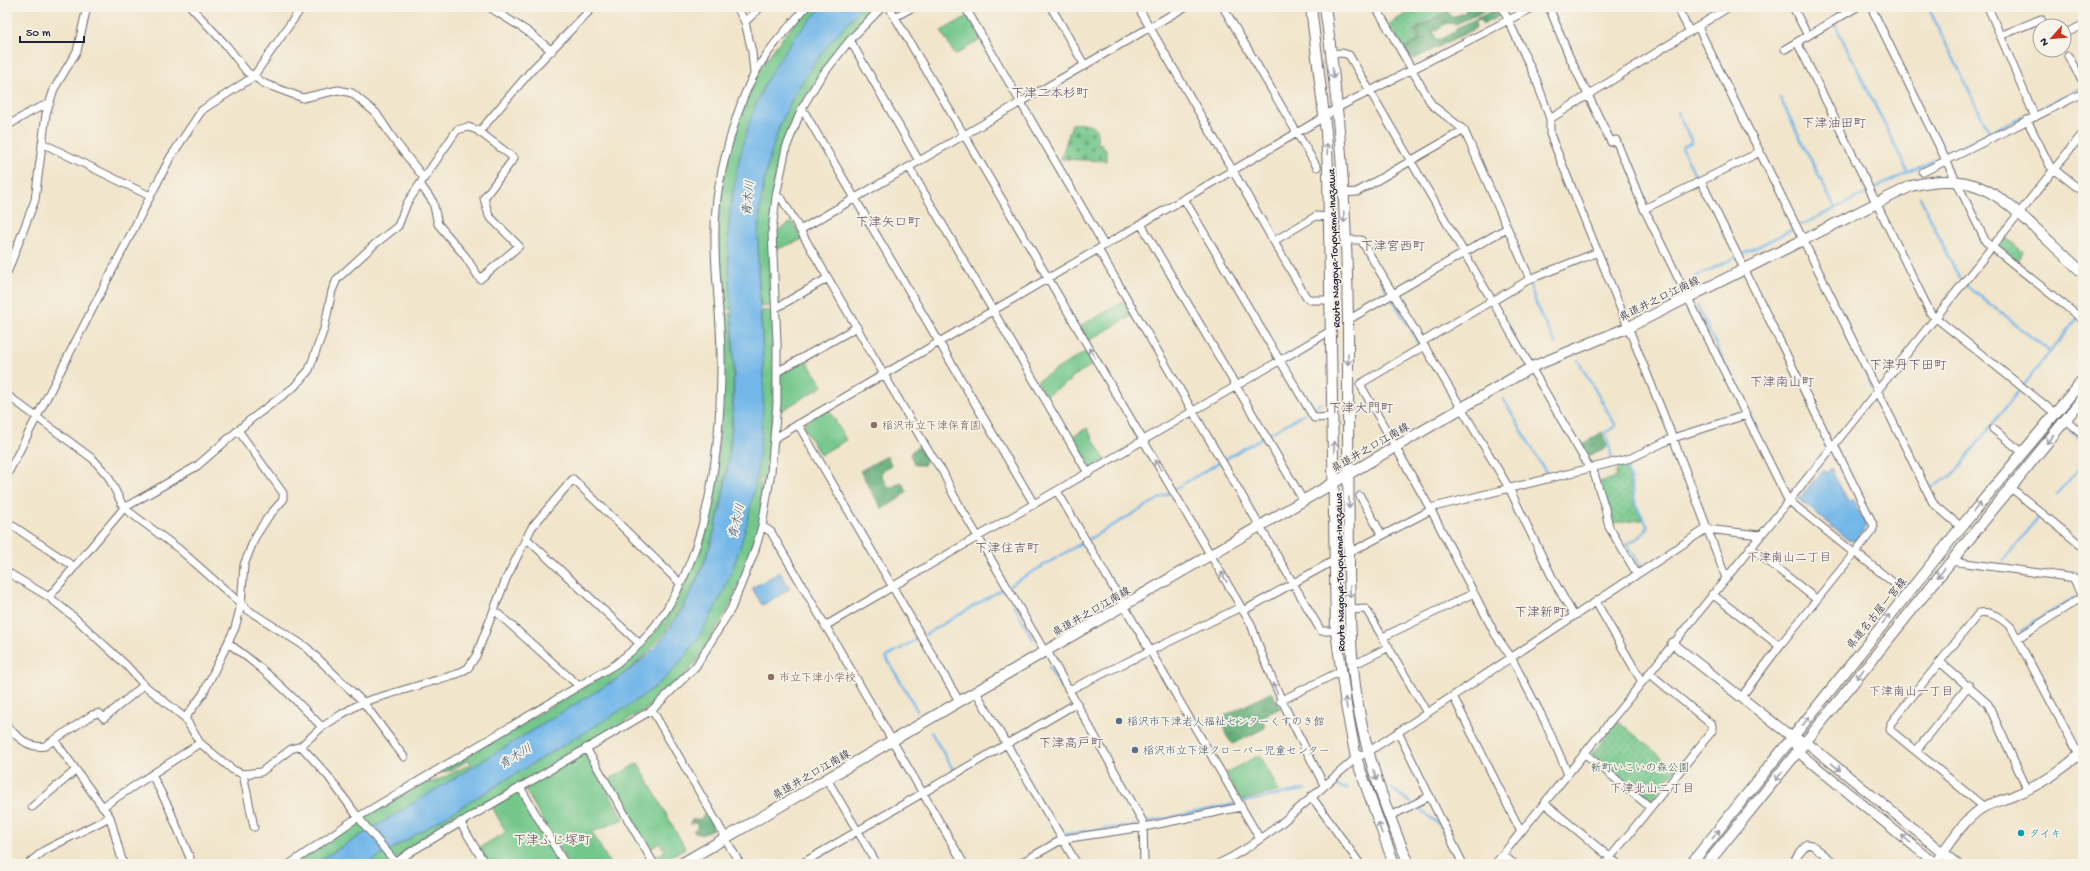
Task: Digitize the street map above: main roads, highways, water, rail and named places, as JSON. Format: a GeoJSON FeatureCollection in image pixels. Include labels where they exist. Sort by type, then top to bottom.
{"type":"FeatureCollection","features":[{"type":"Feature","properties":{"kind":"main road","name":"Route Nagoya-Toyoyama-Inazawa"},"geometry":{"type":"LineString","coordinates":[[1311,7],[1324,117],[1329,217],[1336,631],[1341,671],[1356,758],[1394,864]]}},
{"type":"Feature","properties":{"kind":"main road","name":"Route Nagoya-Toyoyama-Inazawa"},"geometry":{"type":"LineString","coordinates":[[1325,7],[1337,108],[1343,193],[1348,320],[1349,553],[1353,665],[1356,695],[1368,752],[1389,817],[1409,864]]}},
{"type":"Feature","properties":{"kind":"main road","name":"県道井之口江南線"},"geometry":{"type":"LineString","coordinates":[[681,864],[1334,481],[1532,367],[1628,327],[1911,186],[1932,180],[1957,182],[1981,187],[1999,196],[2083,273]]}},
{"type":"Feature","properties":{"kind":"main road","name":"県道名古屋一宮線"},"geometry":{"type":"LineString","coordinates":[[1691,864],[1961,527],[2083,380]]}},
{"type":"Feature","properties":{"kind":"main road"},"geometry":{"type":"LineString","coordinates":[[1707,864],[2083,398]]}},
{"type":"Feature","properties":{"kind":"water","name":"青木川"},"geometry":{"type":"Polygon","coordinates":[[[822,7],[862,7],[834,38],[809,71],[788,107],[769,158],[760,210],[758,236],[758,277],[763,361],[763,400],[761,439],[756,479],[748,518],[737,557],[722,594],[704,629],[675,668],[656,685],[628,706],[367,864],[314,864],[620,677],[639,663],[656,646],[678,617],[695,584],[709,550],[719,514],[731,440],[734,367],[729,271],[729,232],[732,199],[740,155],[758,99],[770,74],[794,39],[822,7]]]}},
{"type":"Feature","properties":{"kind":"water"},"geometry":{"type":"Polygon","coordinates":[[[1831,468],[1848,502],[1853,500],[1866,526],[1856,541],[1848,540],[1799,499],[1823,470],[1827,473],[1831,468]]]}},
{"type":"Feature","properties":{"kind":"water"},"geometry":{"type":"Polygon","coordinates":[[[780,572],[790,589],[762,605],[752,588],[780,572]]]}},
{"type":"Feature","properties":{"kind":"waterway"},"geometry":{"type":"LineString","coordinates":[[1928,7],[1990,133]]}},
{"type":"Feature","properties":{"kind":"waterway"},"geometry":{"type":"LineString","coordinates":[[1835,24],[1908,172]]}},
{"type":"Feature","properties":{"kind":"waterway"},"geometry":{"type":"LineString","coordinates":[[2035,111],[2083,87]]}},
{"type":"Feature","properties":{"kind":"waterway"},"geometry":{"type":"LineString","coordinates":[[1780,98],[1835,208]]}},
{"type":"Feature","properties":{"kind":"waterway"},"geometry":{"type":"LineString","coordinates":[[1677,112],[1692,142],[1682,147],[1697,179]]}},
{"type":"Feature","properties":{"kind":"waterway"},"geometry":{"type":"LineString","coordinates":[[1947,153],[2030,113]]}},
{"type":"Feature","properties":{"kind":"waterway"},"geometry":{"type":"LineString","coordinates":[[1874,189],[1942,156]]}},
{"type":"Feature","properties":{"kind":"waterway"},"geometry":{"type":"LineString","coordinates":[[1801,225],[1869,192]]}},
{"type":"Feature","properties":{"kind":"waterway"},"geometry":{"type":"LineString","coordinates":[[1920,197],[1959,278]]}},
{"type":"Feature","properties":{"kind":"waterway"},"geometry":{"type":"LineString","coordinates":[[1741,255],[1795,228]]}},
{"type":"Feature","properties":{"kind":"waterway"},"geometry":{"type":"LineString","coordinates":[[1151,249],[1176,291]]}},
{"type":"Feature","properties":{"kind":"waterway"},"geometry":{"type":"LineString","coordinates":[[1689,280],[1736,257]]}},
{"type":"Feature","properties":{"kind":"waterway"},"geometry":{"type":"LineString","coordinates":[[1380,279],[1389,294]]}},
{"type":"Feature","properties":{"kind":"waterway"},"geometry":{"type":"LineString","coordinates":[[1529,283],[1540,314],[1556,344]]}},
{"type":"Feature","properties":{"kind":"waterway"},"geometry":{"type":"LineString","coordinates":[[1966,285],[2050,352],[2077,319]]}},
{"type":"Feature","properties":{"kind":"waterway"},"geometry":{"type":"LineString","coordinates":[[1392,299],[1407,324]]}},
{"type":"Feature","properties":{"kind":"waterway"},"geometry":{"type":"LineString","coordinates":[[1697,306],[1756,427]]}},
{"type":"Feature","properties":{"kind":"waterway"},"geometry":{"type":"LineString","coordinates":[[1411,330],[1419,345],[1418,346]]}},
{"type":"Feature","properties":{"kind":"waterway"},"geometry":{"type":"LineString","coordinates":[[1847,336],[1872,387]]}},
{"type":"Feature","properties":{"kind":"waterway"},"geometry":{"type":"LineString","coordinates":[[2024,385],[2050,352]]}},
{"type":"Feature","properties":{"kind":"waterway"},"geometry":{"type":"LineString","coordinates":[[1578,360],[1616,426],[1606,432],[1612,459]]}},
{"type":"Feature","properties":{"kind":"waterway"},"geometry":{"type":"LineString","coordinates":[[1993,423],[2020,389]]}},
{"type":"Feature","properties":{"kind":"waterway"},"geometry":{"type":"LineString","coordinates":[[1503,398],[1548,476]]}},
{"type":"Feature","properties":{"kind":"waterway"},"geometry":{"type":"LineString","coordinates":[[1312,409],[1321,403]]}},
{"type":"Feature","properties":{"kind":"waterway"},"geometry":{"type":"LineString","coordinates":[[1269,434],[1307,412]]}},
{"type":"Feature","properties":{"kind":"waterway"},"geometry":{"type":"LineString","coordinates":[[1931,487],[1951,477],[1991,426]]}},
{"type":"Feature","properties":{"kind":"waterway"},"geometry":{"type":"LineString","coordinates":[[2072,431],[2083,440]]}},
{"type":"Feature","properties":{"kind":"waterway"},"geometry":{"type":"LineString","coordinates":[[1224,460],[1263,437]]}},
{"type":"Feature","properties":{"kind":"waterway"},"geometry":{"type":"LineString","coordinates":[[1626,462],[1636,505],[1648,527],[1640,537],[1627,544],[1641,566]]}},
{"type":"Feature","properties":{"kind":"waterway"},"geometry":{"type":"LineString","coordinates":[[1175,489],[1218,463]]}},
{"type":"Feature","properties":{"kind":"waterway"},"geometry":{"type":"LineString","coordinates":[[2057,495],[2083,463]]}},
{"type":"Feature","properties":{"kind":"waterway"},"geometry":{"type":"LineString","coordinates":[[1089,539],[1169,493]]}},
{"type":"Feature","properties":{"kind":"waterway"},"geometry":{"type":"LineString","coordinates":[[2004,560],[2040,516]]}},
{"type":"Feature","properties":{"kind":"waterway"},"geometry":{"type":"LineString","coordinates":[[1010,585],[1082,543]]}},
{"type":"Feature","properties":{"kind":"waterway"},"geometry":{"type":"LineString","coordinates":[[925,635],[1004,588],[1005,590]]}},
{"type":"Feature","properties":{"kind":"waterway"},"geometry":{"type":"LineString","coordinates":[[2021,631],[2074,598]]}},
{"type":"Feature","properties":{"kind":"waterway"},"geometry":{"type":"LineString","coordinates":[[1013,604],[1033,639]]}},
{"type":"Feature","properties":{"kind":"waterway"},"geometry":{"type":"LineString","coordinates":[[917,710],[886,657],[919,638]]}},
{"type":"Feature","properties":{"kind":"waterway"},"geometry":{"type":"LineString","coordinates":[[1049,667],[1062,689]]}},
{"type":"Feature","properties":{"kind":"waterway"},"geometry":{"type":"LineString","coordinates":[[931,732],[954,771]]}},
{"type":"Feature","properties":{"kind":"waterway"},"geometry":{"type":"LineString","coordinates":[[1335,784],[1342,788],[1348,788]]}},
{"type":"Feature","properties":{"kind":"waterway"},"geometry":{"type":"LineString","coordinates":[[1391,788],[1411,803]]}},
{"type":"Feature","properties":{"kind":"waterway"},"geometry":{"type":"LineString","coordinates":[[1244,802],[1306,789]]}},
{"type":"Feature","properties":{"kind":"waterway"},"geometry":{"type":"LineString","coordinates":[[1148,822],[1235,804]]}},
{"type":"Feature","properties":{"kind":"waterway"},"geometry":{"type":"LineString","coordinates":[[1416,807],[1439,824],[1455,855]]}},
{"type":"Feature","properties":{"kind":"waterway"},"geometry":{"type":"LineString","coordinates":[[1064,834],[1136,825]]}},
{"type":"Feature","properties":{"kind":"waterway"},"geometry":{"type":"LineString","coordinates":[[1050,843],[1058,838]]}},
{"type":"Feature","properties":{"kind":"place","name":"稲沢市立下津保育園"},"geometry":{"type":"Point","coordinates":[874,425]}},
{"type":"Feature","properties":{"kind":"place","name":"市立下津小学校"},"geometry":{"type":"Point","coordinates":[771,677]}},
{"type":"Feature","properties":{"kind":"place","name":"稲沢市下津老人福祉センターくすのき館"},"geometry":{"type":"Point","coordinates":[1119,721]}},
{"type":"Feature","properties":{"kind":"place","name":"稲沢市立下津クローバー児童センター"},"geometry":{"type":"Point","coordinates":[1135,750]}},
{"type":"Feature","properties":{"kind":"place","name":"タイキ"},"geometry":{"type":"Point","coordinates":[2021,833]}},
{"type":"Feature","properties":{"kind":"district","name":"下津二本杉町"},"geometry":{"type":"Point","coordinates":[1050,92]}},
{"type":"Feature","properties":{"kind":"district","name":"下津油田町"},"geometry":{"type":"Point","coordinates":[1834,122]}},
{"type":"Feature","properties":{"kind":"district","name":"下津矢口町"},"geometry":{"type":"Point","coordinates":[888,221]}},
{"type":"Feature","properties":{"kind":"district","name":"下津宮西町"},"geometry":{"type":"Point","coordinates":[1393,245]}},
{"type":"Feature","properties":{"kind":"district","name":"下津丹下田町"},"geometry":{"type":"Point","coordinates":[1908,364]}},
{"type":"Feature","properties":{"kind":"district","name":"下津南山町"},"geometry":{"type":"Point","coordinates":[1782,381]}},
{"type":"Feature","properties":{"kind":"district","name":"下津大門町"},"geometry":{"type":"Point","coordinates":[1361,407]}},
{"type":"Feature","properties":{"kind":"district","name":"下津住吉町"},"geometry":{"type":"Point","coordinates":[1007,547]}},
{"type":"Feature","properties":{"kind":"district","name":"下津南山二丁目"},"geometry":{"type":"Point","coordinates":[1789,557]}},
{"type":"Feature","properties":{"kind":"district","name":"下津新町"},"geometry":{"type":"Point","coordinates":[1540,611]}},
{"type":"Feature","properties":{"kind":"district","name":"下津南山一丁目"},"geometry":{"type":"Point","coordinates":[1911,691]}},
{"type":"Feature","properties":{"kind":"district","name":"下津高戸町"},"geometry":{"type":"Point","coordinates":[1071,742]}},
{"type":"Feature","properties":{"kind":"district","name":"下津北山二丁目"},"geometry":{"type":"Point","coordinates":[1652,788]}},
{"type":"Feature","properties":{"kind":"district","name":"下津ふじ塚町"},"geometry":{"type":"Point","coordinates":[552,839]}},
{"type":"Feature","properties":{"kind":"park label","name":"新町いこいの森公園"},"geometry":{"type":"Point","coordinates":[1640,767]}}]}
